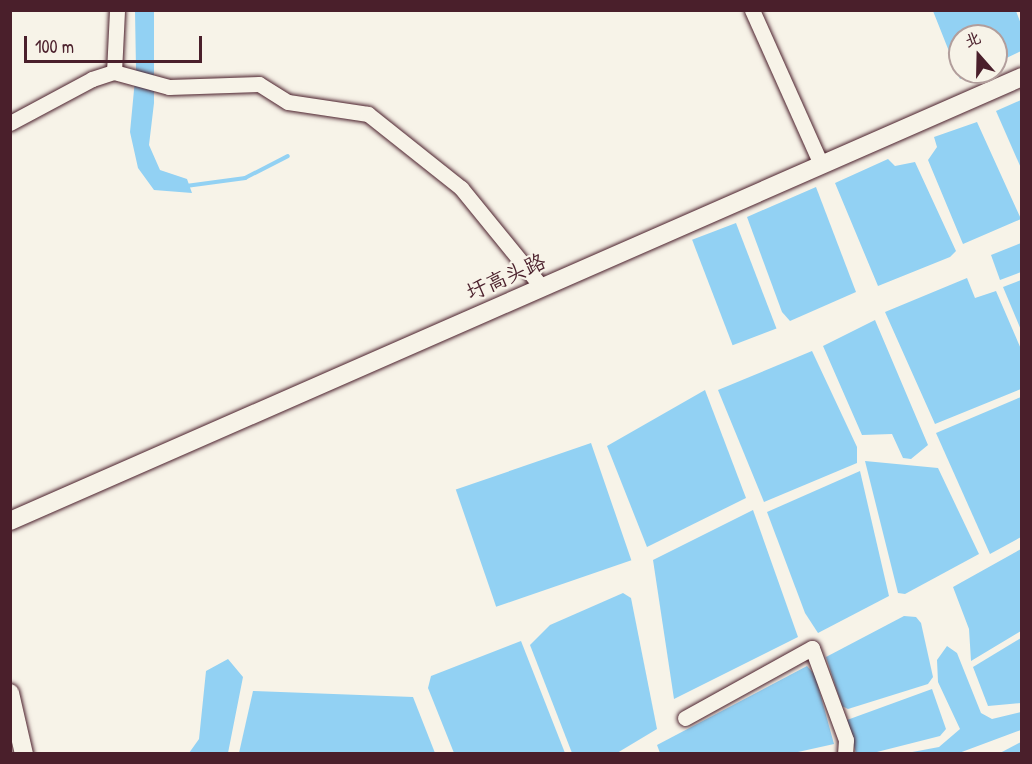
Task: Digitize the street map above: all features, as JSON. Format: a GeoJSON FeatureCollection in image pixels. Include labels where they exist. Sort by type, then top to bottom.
{"type":"FeatureCollection","features":[{"type":"Feature","properties":{"kind":"street"},"geometry":{"type":"LineString","coordinates":[[114,72],[117,10]]}},
{"type":"Feature","properties":{"kind":"street"},"geometry":{"type":"LineString","coordinates":[[752,10],[821,164]]}},
{"type":"Feature","properties":{"kind":"street"},"geometry":{"type":"LineString","coordinates":[[10,123],[92,79],[114,72],[160,85],[259,84],[288,102],[368,114],[461,188],[541,286]]}},
{"type":"Feature","properties":{"kind":"street","name":"圩高头路"},"geometry":{"type":"LineString","coordinates":[[10,521],[541,286],[1022,77]]}},
{"type":"Feature","properties":{"kind":"street"},"geometry":{"type":"LineString","coordinates":[[685,718],[812,648],[846,740],[845,753]]}},
{"type":"Feature","properties":{"kind":"street"},"geometry":{"type":"LineString","coordinates":[[10,693],[24,753]]}},
{"type":"Feature","properties":{"kind":"water"},"geometry":{"type":"Polygon","coordinates":[[[135,11],[154,11],[154,103],[149,145],[160,170],[187,179],[192,193],[154,190],[138,168],[130,132],[136,69],[135,11]]]}},
{"type":"Feature","properties":{"kind":"water"},"geometry":{"type":"Polygon","coordinates":[[[933,11],[1016,11],[1021,24],[1021,51],[1008,57],[1008,24],[948,24],[948,49],[933,11]]]}},
{"type":"Feature","properties":{"kind":"water"},"geometry":{"type":"Polygon","coordinates":[[[1021,100],[1021,168],[996,111],[1021,100]]]}},
{"type":"Feature","properties":{"kind":"water"},"geometry":{"type":"Polygon","coordinates":[[[977,122],[1021,219],[963,244],[928,160],[937,147],[934,137],[977,122]]]}},
{"type":"Feature","properties":{"kind":"water"},"geometry":{"type":"Polygon","coordinates":[[[888,159],[895,166],[915,162],[956,251],[950,257],[878,286],[835,183],[888,159]]]}},
{"type":"Feature","properties":{"kind":"water"},"geometry":{"type":"Polygon","coordinates":[[[816,187],[856,292],[790,321],[782,312],[747,217],[816,187]]]}},
{"type":"Feature","properties":{"kind":"water"},"geometry":{"type":"Polygon","coordinates":[[[736,223],[776,328],[733,345],[692,240],[736,223]]]}},
{"type":"Feature","properties":{"kind":"water"},"geometry":{"type":"Polygon","coordinates":[[[1021,243],[1021,272],[1000,280],[991,255],[1021,243]]]}},
{"type":"Feature","properties":{"kind":"water"},"geometry":{"type":"Polygon","coordinates":[[[967,278],[975,298],[996,291],[1021,349],[1021,389],[935,424],[885,312],[967,278]]]}},
{"type":"Feature","properties":{"kind":"water"},"geometry":{"type":"Polygon","coordinates":[[[1022,280],[1021,330],[1003,287],[1022,280]]]}},
{"type":"Feature","properties":{"kind":"water"},"geometry":{"type":"Polygon","coordinates":[[[875,320],[928,445],[911,459],[903,458],[892,434],[862,435],[823,346],[875,320]]]}},
{"type":"Feature","properties":{"kind":"water"},"geometry":{"type":"Polygon","coordinates":[[[812,351],[857,447],[857,463],[764,502],[718,390],[812,351]]]}},
{"type":"Feature","properties":{"kind":"water"},"geometry":{"type":"Polygon","coordinates":[[[705,390],[746,498],[647,547],[607,446],[705,390]]]}},
{"type":"Feature","properties":{"kind":"water"},"geometry":{"type":"Polygon","coordinates":[[[1021,397],[1021,537],[990,554],[936,433],[1021,397]]]}},
{"type":"Feature","properties":{"kind":"water"},"geometry":{"type":"Polygon","coordinates":[[[591,443],[631,560],[496,607],[456,490],[591,443]]]}},
{"type":"Feature","properties":{"kind":"water"},"geometry":{"type":"Polygon","coordinates":[[[865,461],[938,468],[979,554],[905,594],[898,593],[865,461]]]}},
{"type":"Feature","properties":{"kind":"water"},"geometry":{"type":"Polygon","coordinates":[[[860,471],[889,596],[818,633],[805,613],[767,512],[860,471]]]}},
{"type":"Feature","properties":{"kind":"water"},"geometry":{"type":"Polygon","coordinates":[[[753,510],[798,637],[674,699],[653,560],[753,510]]]}},
{"type":"Feature","properties":{"kind":"water"},"geometry":{"type":"Polygon","coordinates":[[[1021,549],[1021,631],[971,661],[969,629],[953,587],[1021,549]]]}},
{"type":"Feature","properties":{"kind":"water"},"geometry":{"type":"Polygon","coordinates":[[[623,593],[631,598],[657,729],[617,753],[572,753],[530,645],[550,625],[623,593]]]}},
{"type":"Feature","properties":{"kind":"water"},"geometry":{"type":"Polygon","coordinates":[[[904,616],[916,617],[921,623],[933,677],[928,684],[848,709],[842,706],[826,657],[904,616]]]}},
{"type":"Feature","properties":{"kind":"water"},"geometry":{"type":"Polygon","coordinates":[[[1021,638],[1021,703],[988,706],[973,667],[1021,638]]]}},
{"type":"Feature","properties":{"kind":"water"},"geometry":{"type":"Polygon","coordinates":[[[521,641],[565,753],[454,753],[428,688],[431,676],[521,641]]]}},
{"type":"Feature","properties":{"kind":"water"},"geometry":{"type":"Polygon","coordinates":[[[947,646],[957,653],[981,713],[992,719],[1021,712],[1021,730],[959,753],[907,753],[939,747],[960,729],[938,682],[937,660],[947,646]]]}},
{"type":"Feature","properties":{"kind":"water"},"geometry":{"type":"Polygon","coordinates":[[[228,659],[243,677],[228,753],[189,753],[199,739],[206,671],[228,659]]]}},
{"type":"Feature","properties":{"kind":"water"},"geometry":{"type":"Polygon","coordinates":[[[807,666],[815,675],[834,744],[789,754],[660,753],[657,745],[807,666]]]}},
{"type":"Feature","properties":{"kind":"water"},"geometry":{"type":"Polygon","coordinates":[[[932,689],[946,729],[940,736],[873,753],[856,753],[847,720],[932,689]]]}},
{"type":"Feature","properties":{"kind":"water"},"geometry":{"type":"Polygon","coordinates":[[[253,691],[413,697],[435,753],[239,753],[253,691]]]}},
{"type":"Feature","properties":{"kind":"water"},"geometry":{"type":"Polygon","coordinates":[[[1021,742],[1021,753],[1000,753],[1021,742]]]}},
{"type":"Feature","properties":{"kind":"waterway"},"geometry":{"type":"LineString","coordinates":[[186,186],[245,178],[288,156]]}}]}
